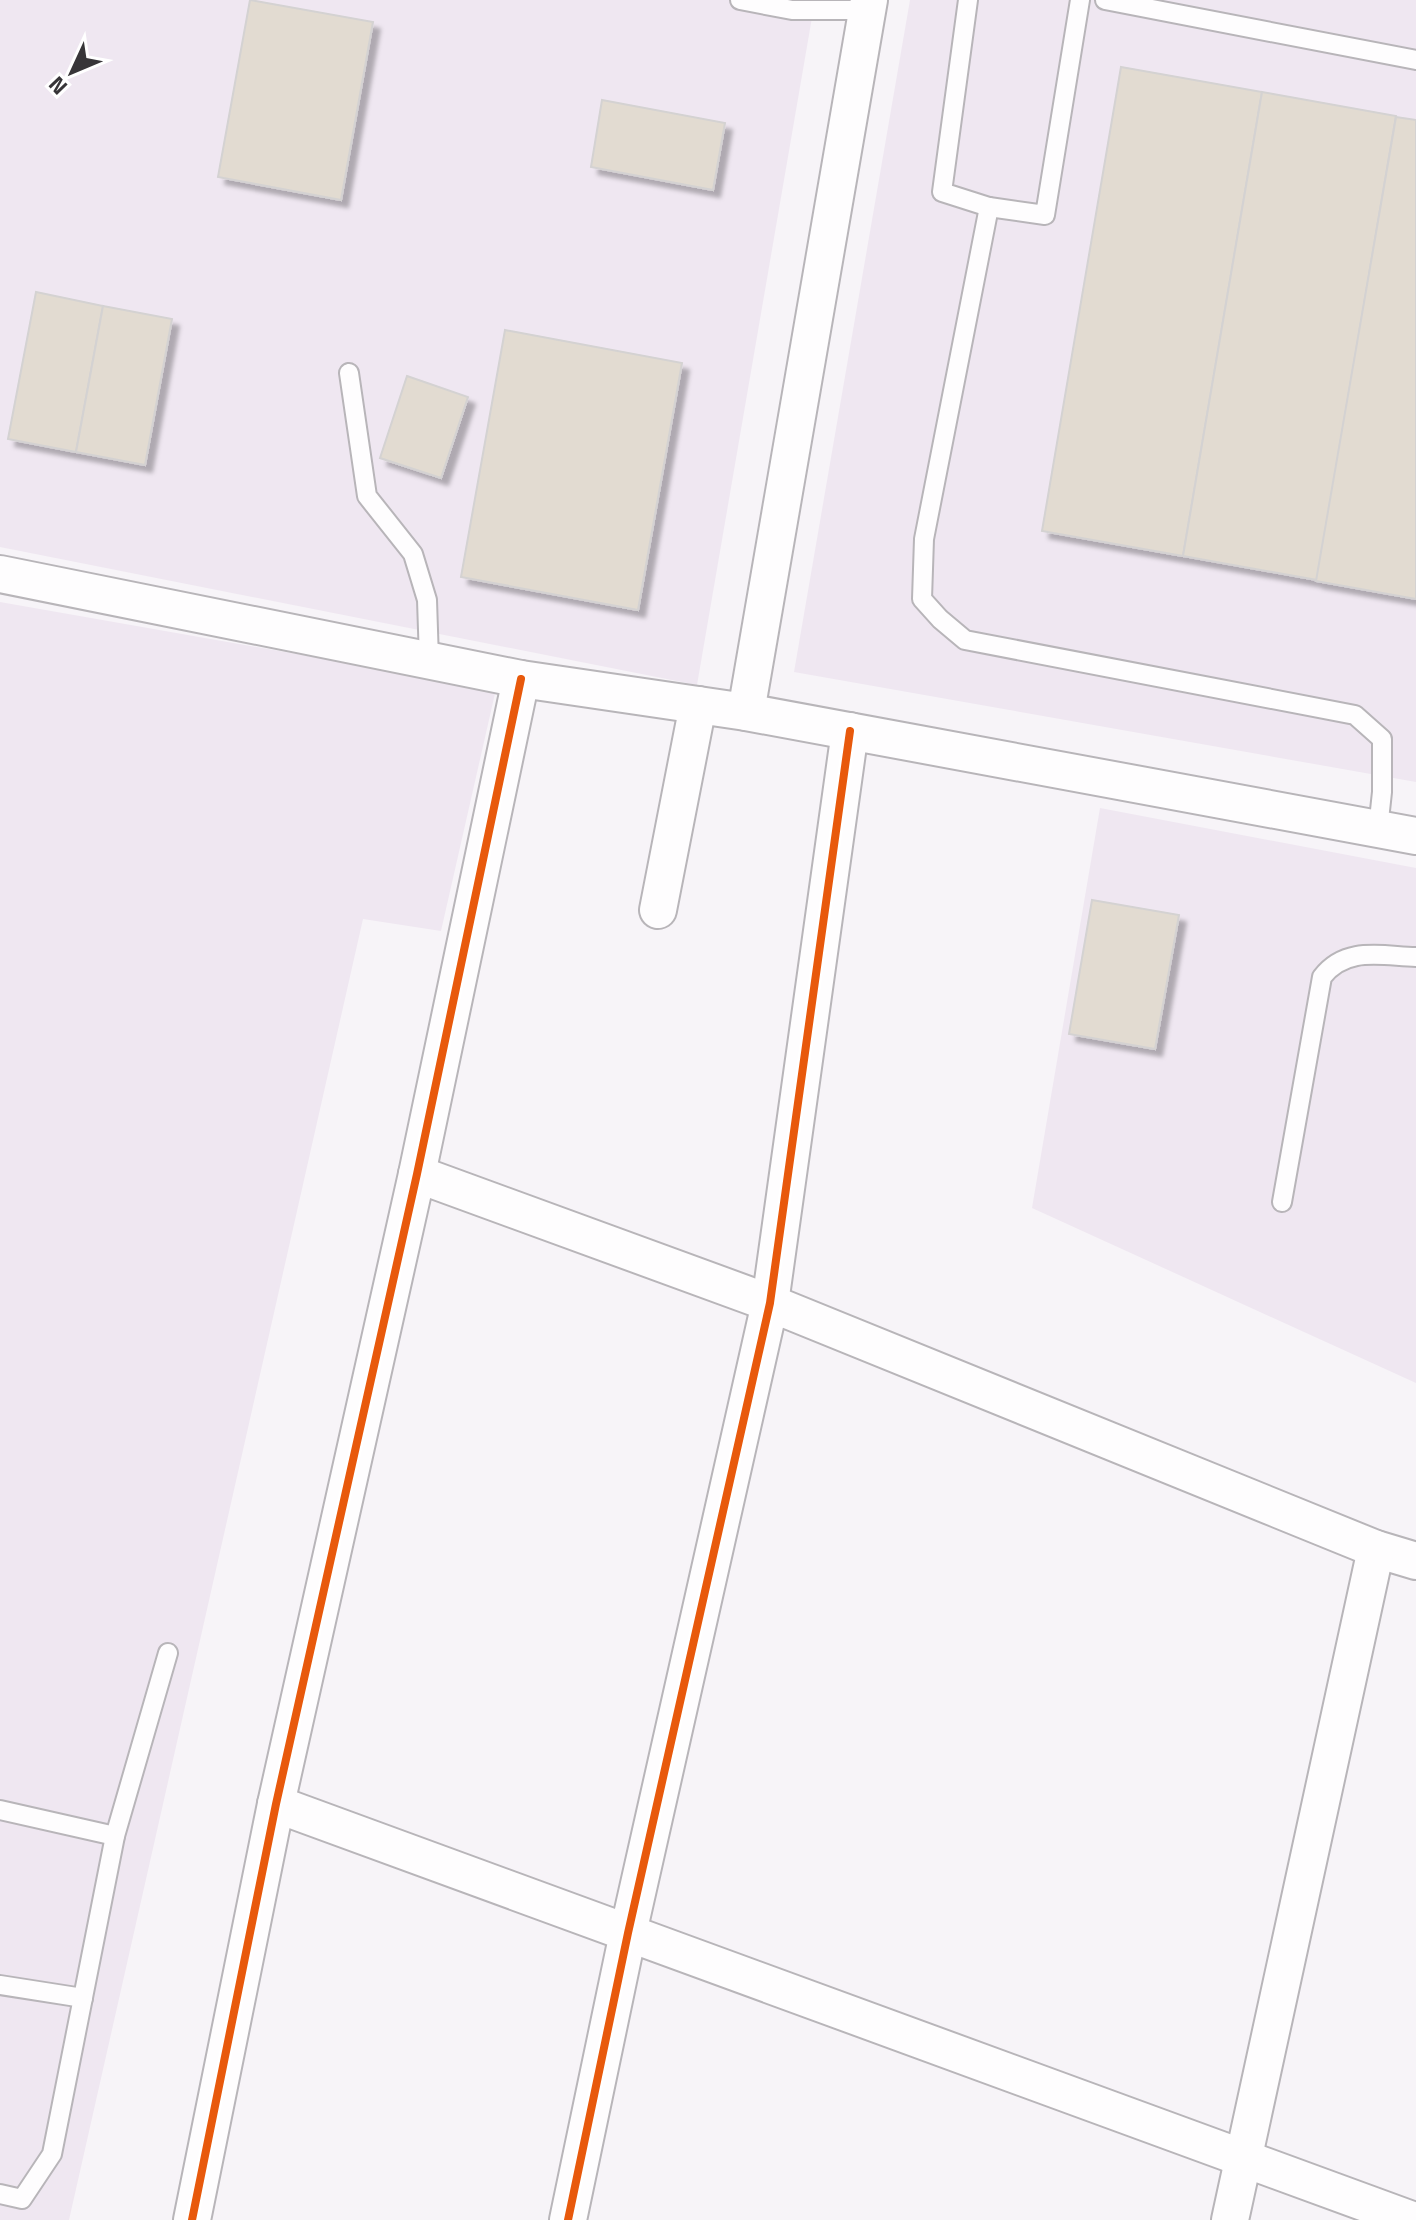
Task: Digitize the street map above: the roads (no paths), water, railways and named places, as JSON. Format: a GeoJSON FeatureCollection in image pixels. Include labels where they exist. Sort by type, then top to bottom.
{"type":"FeatureCollection","features":[{"type":"Feature","properties":{"kind":"street"},"geometry":{"type":"LineString","coordinates":[[746,712],[868,5]]}},
{"type":"Feature","properties":{"kind":"street"},"geometry":{"type":"LineString","coordinates":[[0,574],[521,679],[746,712],[1416,836]]}},
{"type":"Feature","properties":{"kind":"street"},"geometry":{"type":"LineString","coordinates":[[192,2220],[276,1804],[417,1174],[521,679]]}},
{"type":"Feature","properties":{"kind":"street"},"geometry":{"type":"LineString","coordinates":[[658,910],[698,705]]}},
{"type":"Feature","properties":{"kind":"street"},"geometry":{"type":"LineString","coordinates":[[568,2220],[628,1933],[770,1303],[850,731]]}},
{"type":"Feature","properties":{"kind":"street"},"geometry":{"type":"LineString","coordinates":[[417,1174],[770,1303],[1376,1549],[1416,1561]]}},
{"type":"Feature","properties":{"kind":"street"},"geometry":{"type":"LineString","coordinates":[[1230,2220],[1376,1549]]}},
{"type":"Feature","properties":{"kind":"street"},"geometry":{"type":"LineString","coordinates":[[276,1804],[1412,2220]]}},
{"type":"Feature","properties":{"kind":"lane"},"geometry":{"type":"LineString","coordinates":[[740,0],[792,10],[868,5]]}},
{"type":"Feature","properties":{"kind":"lane"},"geometry":{"type":"LineString","coordinates":[[968,0],[942,192],[989,207],[1045,215],[1080,0]]}},
{"type":"Feature","properties":{"kind":"lane"},"geometry":{"type":"LineString","coordinates":[[1105,0],[1416,60]]}},
{"type":"Feature","properties":{"kind":"lane"},"geometry":{"type":"LineString","coordinates":[[989,207],[924,539],[922,599],[965,640],[1355,715],[1382,739],[1378,829]]}},
{"type":"Feature","properties":{"kind":"lane"},"geometry":{"type":"LineString","coordinates":[[349,373],[367,496],[413,554],[427,600],[429,660]]}},
{"type":"Feature","properties":{"kind":"lane"},"geometry":{"type":"LineString","coordinates":[[1282,1202],[1322,977],[1333,963],[1352,955],[1416,957]]}},
{"type":"Feature","properties":{"kind":"lane"},"geometry":{"type":"LineString","coordinates":[[0,2194],[22,2199],[52,2154],[115,1836],[168,1653]]}},
{"type":"Feature","properties":{"kind":"lane"},"geometry":{"type":"LineString","coordinates":[[0,1810],[115,1836]]}},
{"type":"Feature","properties":{"kind":"lane"},"geometry":{"type":"LineString","coordinates":[[0,1985],[83,1998]]}}]}
